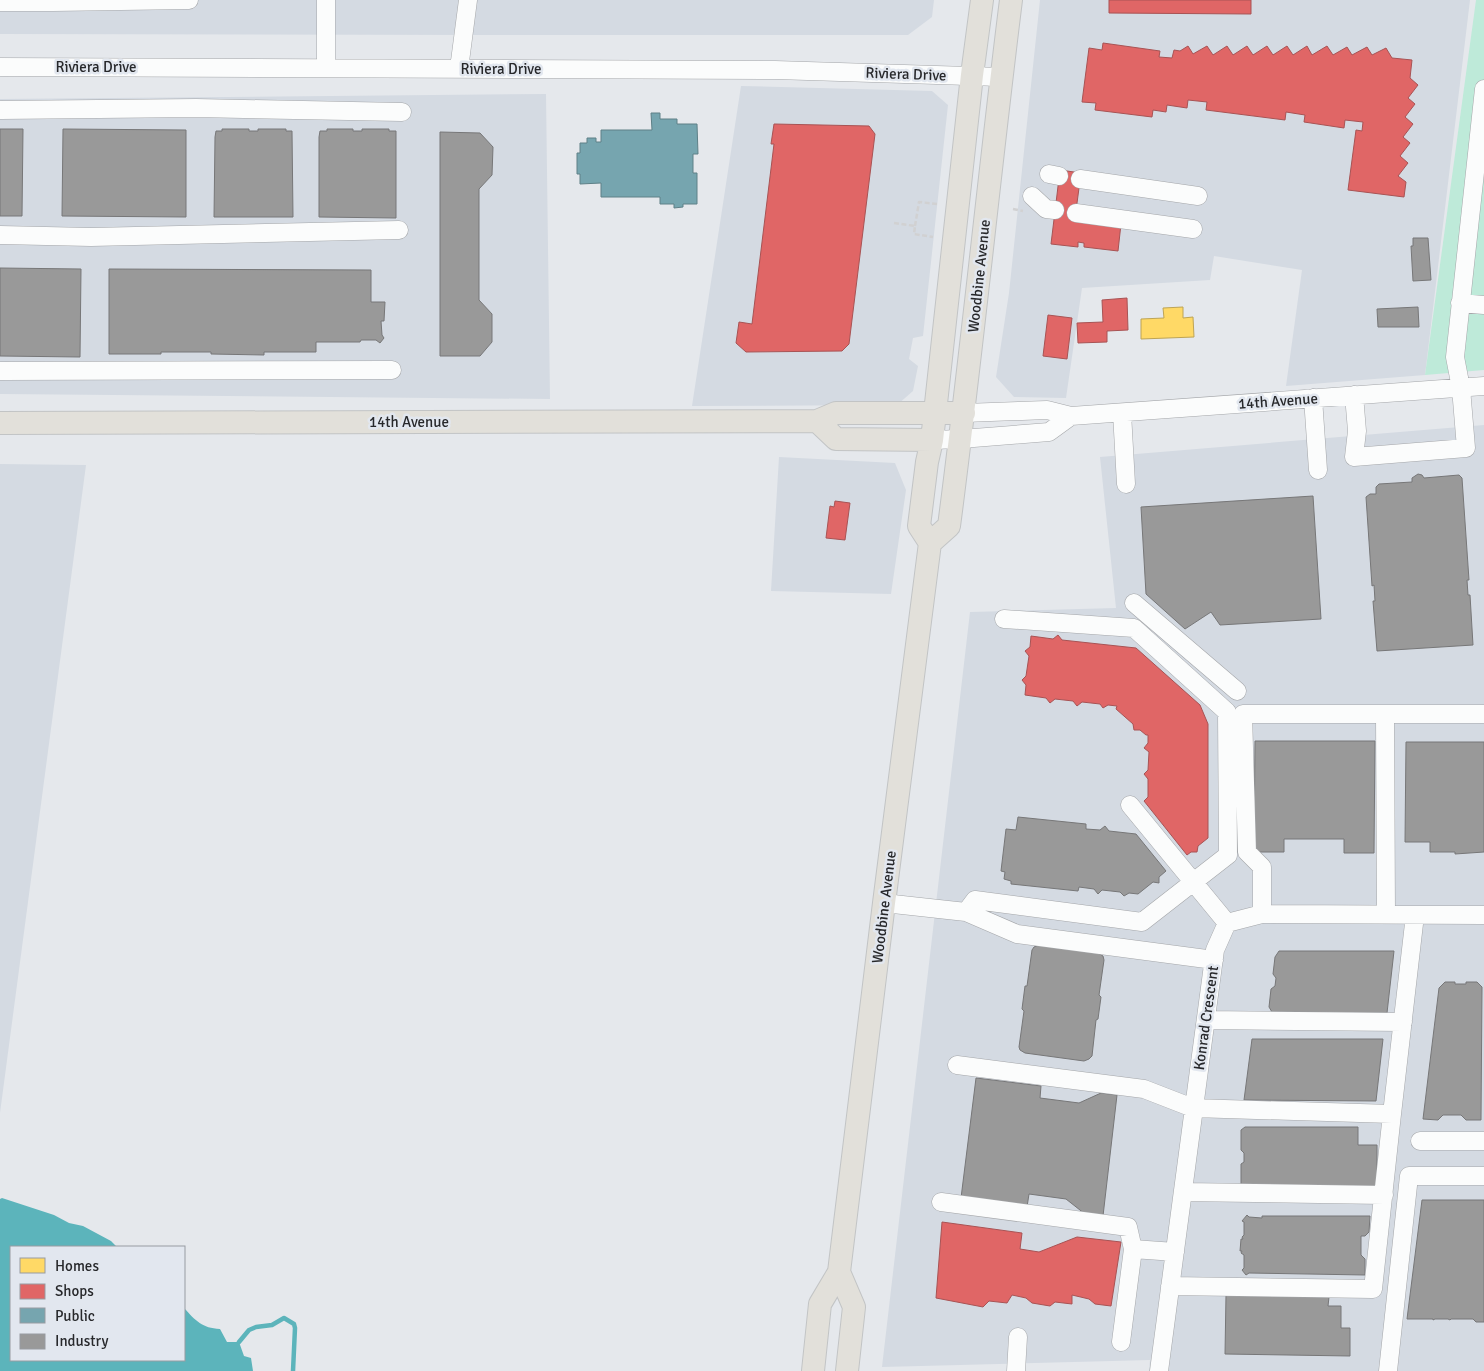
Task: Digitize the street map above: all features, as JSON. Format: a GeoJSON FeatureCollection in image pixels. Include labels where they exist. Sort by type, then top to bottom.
{"type":"FeatureCollection","features":[{"type":"Feature","properties":{"kind":"main road","name":"Woodbine Avenue"},"geometry":{"type":"LineString","coordinates":[[813,1371],[820,1304],[839,1272],[930,543],[919,526],[927,462],[932,440],[982,0]]}},
{"type":"Feature","properties":{"kind":"main road","name":"Woodbine Avenue"},"geometry":{"type":"LineString","coordinates":[[930,543],[949,526],[964,414],[1011,0]]}},
{"type":"Feature","properties":{"kind":"main road"},"geometry":{"type":"LineString","coordinates":[[946,314],[975,320]]}},
{"type":"Feature","properties":{"kind":"main road","name":"14th Avenue"},"geometry":{"type":"LineString","coordinates":[[0,423],[817,421],[836,413],[964,414]]}},
{"type":"Feature","properties":{"kind":"main road"},"geometry":{"type":"LineString","coordinates":[[817,421],[836,439],[932,440]]}},
{"type":"Feature","properties":{"kind":"main road"},"geometry":{"type":"LineString","coordinates":[[839,1272],[854,1307],[847,1371]]}},
{"type":"Feature","properties":{"kind":"street"},"geometry":{"type":"LineString","coordinates":[[0,2],[189,0]]}},
{"type":"Feature","properties":{"kind":"street"},"geometry":{"type":"LineString","coordinates":[[326,0],[326,68]]}},
{"type":"Feature","properties":{"kind":"street"},"geometry":{"type":"LineString","coordinates":[[459,69],[468,0]]}},
{"type":"Feature","properties":{"kind":"street","name":"Riviera Drive"},"geometry":{"type":"LineString","coordinates":[[0,66],[775,70],[1001,76]]}},
{"type":"Feature","properties":{"kind":"street"},"geometry":{"type":"LineString","coordinates":[[1354,395],[1357,431],[1354,457],[1466,448],[1461,388],[1455,357],[1482,130],[1484,89]]}},
{"type":"Feature","properties":{"kind":"street"},"geometry":{"type":"LineString","coordinates":[[0,110],[196,108],[402,112]]}},
{"type":"Feature","properties":{"kind":"street"},"geometry":{"type":"LineString","coordinates":[[1080,179],[1198,196]]}},
{"type":"Feature","properties":{"kind":"street"},"geometry":{"type":"LineString","coordinates":[[1032,196],[1046,209],[1055,210]]}},
{"type":"Feature","properties":{"kind":"street"},"geometry":{"type":"LineString","coordinates":[[1076,213],[1193,229]]}},
{"type":"Feature","properties":{"kind":"street"},"geometry":{"type":"LineString","coordinates":[[0,235],[91,237],[399,230]]}},
{"type":"Feature","properties":{"kind":"street"},"geometry":{"type":"LineString","coordinates":[[1460,303],[1484,305]]}},
{"type":"Feature","properties":{"kind":"street"},"geometry":{"type":"LineString","coordinates":[[0,371],[392,370]]}},
{"type":"Feature","properties":{"kind":"street","name":"14th Avenue"},"geometry":{"type":"LineString","coordinates":[[964,414],[1047,410],[1071,416],[1484,386]]}},
{"type":"Feature","properties":{"kind":"street"},"geometry":{"type":"LineString","coordinates":[[1314,398],[1318,470]]}},
{"type":"Feature","properties":{"kind":"street"},"geometry":{"type":"LineString","coordinates":[[1122,413],[1126,484]]}},
{"type":"Feature","properties":{"kind":"street"},"geometry":{"type":"LineString","coordinates":[[932,440],[1049,432],[1071,416]]}},
{"type":"Feature","properties":{"kind":"street"},"geometry":{"type":"LineString","coordinates":[[1134,603],[1237,691]]}},
{"type":"Feature","properties":{"kind":"street"},"geometry":{"type":"LineString","coordinates":[[966,912],[975,900],[1142,922],[1228,855],[1227,712],[1134,628],[1004,619]]}},
{"type":"Feature","properties":{"kind":"street"},"geometry":{"type":"LineString","coordinates":[[1262,914],[1262,867],[1247,852],[1243,714],[1484,714]]}},
{"type":"Feature","properties":{"kind":"street"},"geometry":{"type":"LineString","coordinates":[[1385,714],[1386,914]]}},
{"type":"Feature","properties":{"kind":"street"},"geometry":{"type":"LineString","coordinates":[[1130,805],[1227,923],[1262,914],[1484,915]]}},
{"type":"Feature","properties":{"kind":"street"},"geometry":{"type":"LineString","coordinates":[[884,904],[966,912],[1018,934],[1214,960]]}},
{"type":"Feature","properties":{"kind":"street"},"geometry":{"type":"LineString","coordinates":[[1170,1286],[1373,1289],[1415,914]]}},
{"type":"Feature","properties":{"kind":"street","name":"Konrad Crescent"},"geometry":{"type":"LineString","coordinates":[[1159,1371],[1215,950],[1227,923]]}},
{"type":"Feature","properties":{"kind":"street"},"geometry":{"type":"LineString","coordinates":[[1206,1020],[1403,1022]]}},
{"type":"Feature","properties":{"kind":"street"},"geometry":{"type":"LineString","coordinates":[[957,1065],[1144,1089],[1194,1108],[1392,1114]]}},
{"type":"Feature","properties":{"kind":"street"},"geometry":{"type":"LineString","coordinates":[[1420,1141],[1484,1141]]}},
{"type":"Feature","properties":{"kind":"street"},"geometry":{"type":"LineString","coordinates":[[1388,1371],[1409,1176],[1484,1176]]}},
{"type":"Feature","properties":{"kind":"street"},"geometry":{"type":"LineString","coordinates":[[1183,1192],[1384,1195]]}},
{"type":"Feature","properties":{"kind":"street"},"geometry":{"type":"LineString","coordinates":[[940,1202],[1128,1227],[1133,1249],[1121,1342]]}},
{"type":"Feature","properties":{"kind":"street"},"geometry":{"type":"LineString","coordinates":[[1133,1249],[1174,1252]]}},
{"type":"Feature","properties":{"kind":"street"},"geometry":{"type":"LineString","coordinates":[[1016,1371],[1018,1336]]}},
{"type":"Feature","properties":{"kind":"path"},"geometry":{"type":"LineString","coordinates":[[933,237],[914,234],[919,202],[937,204]]}},
{"type":"Feature","properties":{"kind":"path"},"geometry":{"type":"LineString","coordinates":[[894,223],[916,226]]}},
{"type":"Feature","properties":{"kind":"shaded area"},"geometry":{"type":"Polygon","coordinates":[[[0,0],[934,0],[932,17],[908,35],[482,35],[0,34],[0,0]]]}},
{"type":"Feature","properties":{"kind":"shaded area"},"geometry":{"type":"Polygon","coordinates":[[[1040,0],[1470,0],[1425,375],[1286,386],[1302,270],[1214,256],[1210,280],[1082,288],[1066,398],[1014,397],[996,377],[1009,293],[1040,0]]]}},
{"type":"Feature","properties":{"kind":"shaded area"},"geometry":{"type":"Polygon","coordinates":[[[741,86],[932,91],[948,105],[923,336],[913,338],[909,359],[918,366],[913,391],[897,405],[692,406],[741,86]]]}},
{"type":"Feature","properties":{"kind":"shaded area"},"geometry":{"type":"Polygon","coordinates":[[[546,94],[550,399],[0,394],[0,99],[546,94]]]}},
{"type":"Feature","properties":{"kind":"shaded area"},"geometry":{"type":"Polygon","coordinates":[[[1484,425],[1484,1371],[1149,1371],[1150,1360],[882,1367],[970,612],[1116,608],[1100,457],[1484,425]]]}},
{"type":"Feature","properties":{"kind":"shaded area"},"geometry":{"type":"Polygon","coordinates":[[[779,457],[895,463],[906,490],[891,594],[771,591],[779,457]]]}},
{"type":"Feature","properties":{"kind":"shaded area"},"geometry":{"type":"Polygon","coordinates":[[[0,464],[86,465],[0,1113],[0,464]]]}},
{"type":"Feature","properties":{"kind":"green space"},"geometry":{"type":"Polygon","coordinates":[[[1476,0],[1484,0],[1484,370],[1425,375],[1476,0]]]}},
{"type":"Feature","properties":{"kind":"water"},"geometry":{"type":"Polygon","coordinates":[[[2,1198],[54,1215],[69,1223],[83,1226],[111,1241],[116,1246],[10,1246],[10,1361],[185,1361],[185,1309],[200,1323],[208,1327],[220,1329],[227,1342],[239,1342],[244,1356],[251,1358],[253,1371],[0,1371],[0,1199],[2,1198]]]}},
{"type":"Feature","properties":{"kind":"building: Homes"},"geometry":{"type":"Polygon","coordinates":[[[1183,307],[1183,318],[1193,317],[1194,337],[1141,339],[1141,319],[1164,318],[1163,308],[1183,307]]]}},
{"type":"Feature","properties":{"kind":"building: Shops"},"geometry":{"type":"Polygon","coordinates":[[[1109,0],[1251,0],[1251,14],[1109,13],[1109,0]]]}},
{"type":"Feature","properties":{"kind":"building: Shops"},"geometry":{"type":"Polygon","coordinates":[[[1103,43],[1160,51],[1159,57],[1172,58],[1174,50],[1180,51],[1188,46],[1193,54],[1207,46],[1213,55],[1227,46],[1233,55],[1247,46],[1253,55],[1267,46],[1273,55],[1287,46],[1293,55],[1307,46],[1312,55],[1327,46],[1333,55],[1347,47],[1352,55],[1367,47],[1372,55],[1386,48],[1392,58],[1412,60],[1410,78],[1418,85],[1408,98],[1415,104],[1405,117],[1413,124],[1403,137],[1410,143],[1400,156],[1408,163],[1398,176],[1406,182],[1404,197],[1348,190],[1356,130],[1362,131],[1363,122],[1345,120],[1344,128],[1304,122],[1305,115],[1286,112],[1285,120],[1206,110],[1207,102],[1188,100],[1187,108],[1167,105],[1166,112],[1153,110],[1152,117],[1095,110],[1096,103],[1082,102],[1089,48],[1102,50],[1103,43]]]}},
{"type":"Feature","properties":{"kind":"building: Shops"},"geometry":{"type":"Polygon","coordinates":[[[774,124],[869,126],[875,134],[849,344],[842,351],[746,352],[736,343],[739,322],[752,324],[774,144],[771,144],[774,124]]]}},
{"type":"Feature","properties":{"kind":"building: Shops"},"geometry":{"type":"Polygon","coordinates":[[[1060,170],[1081,173],[1075,218],[1121,224],[1118,251],[1084,247],[1084,243],[1078,242],[1078,247],[1051,244],[1060,170]]]}},
{"type":"Feature","properties":{"kind":"building: Shops"},"geometry":{"type":"Polygon","coordinates":[[[1127,298],[1128,330],[1107,331],[1107,342],[1078,343],[1077,323],[1103,322],[1102,300],[1127,298]]]}},
{"type":"Feature","properties":{"kind":"building: Shops"},"geometry":{"type":"Polygon","coordinates":[[[1048,315],[1072,318],[1067,359],[1043,356],[1048,315]]]}},
{"type":"Feature","properties":{"kind":"building: Shops"},"geometry":{"type":"Polygon","coordinates":[[[835,501],[850,503],[845,540],[826,538],[830,506],[834,507],[835,501]]]}},
{"type":"Feature","properties":{"kind":"building: Shops"},"geometry":{"type":"Polygon","coordinates":[[[1058,635],[1062,640],[1136,648],[1200,705],[1208,724],[1208,838],[1198,846],[1197,852],[1191,852],[1187,855],[1144,801],[1148,797],[1148,779],[1144,774],[1148,770],[1149,752],[1144,748],[1148,743],[1148,735],[1140,730],[1134,730],[1133,724],[1116,709],[1117,706],[1108,705],[1103,708],[1100,704],[1082,702],[1077,706],[1073,701],[1055,699],[1050,703],[1046,698],[1025,695],[1026,685],[1022,680],[1026,676],[1029,656],[1025,651],[1030,647],[1031,636],[1053,639],[1058,635]]]}},
{"type":"Feature","properties":{"kind":"building: Shops"},"geometry":{"type":"Polygon","coordinates":[[[942,1222],[1022,1233],[1020,1249],[1039,1252],[1077,1237],[1121,1242],[1111,1306],[1095,1304],[1089,1299],[1072,1295],[1072,1304],[1055,1302],[1050,1306],[1032,1303],[1026,1298],[1012,1295],[1007,1303],[989,1301],[983,1307],[936,1298],[942,1222]]]}},
{"type":"Feature","properties":{"kind":"building: Public"},"geometry":{"type":"Polygon","coordinates":[[[651,113],[660,113],[660,119],[677,119],[677,124],[697,124],[698,154],[693,154],[693,173],[697,173],[697,204],[683,204],[683,207],[674,208],[674,204],[660,204],[660,197],[601,197],[601,183],[580,184],[580,174],[577,174],[577,153],[580,153],[580,143],[587,143],[587,138],[596,138],[596,142],[601,142],[601,130],[652,130],[651,113]]]}},
{"type":"Feature","properties":{"kind":"building: Industry"},"geometry":{"type":"Polygon","coordinates":[[[0,129],[23,129],[22,216],[0,216],[0,129]]]}},
{"type":"Feature","properties":{"kind":"building: Industry"},"geometry":{"type":"Polygon","coordinates":[[[63,129],[186,130],[186,217],[62,216],[63,129]]]}},
{"type":"Feature","properties":{"kind":"building: Industry"},"geometry":{"type":"Polygon","coordinates":[[[222,129],[258,131],[258,129],[286,129],[286,131],[292,131],[293,217],[214,217],[215,137],[216,131],[222,131],[222,129]]]}},
{"type":"Feature","properties":{"kind":"building: Industry"},"geometry":{"type":"Polygon","coordinates":[[[327,129],[362,131],[362,129],[389,129],[389,131],[396,131],[396,218],[319,217],[319,137],[320,131],[327,131],[327,129]]]}},
{"type":"Feature","properties":{"kind":"building: Industry"},"geometry":{"type":"Polygon","coordinates":[[[440,132],[480,133],[493,147],[492,175],[479,189],[479,300],[492,314],[492,342],[480,356],[440,356],[440,132]]]}},
{"type":"Feature","properties":{"kind":"building: Industry"},"geometry":{"type":"Polygon","coordinates":[[[1413,238],[1428,238],[1431,280],[1413,281],[1411,246],[1413,246],[1413,238]]]}},
{"type":"Feature","properties":{"kind":"building: Industry"},"geometry":{"type":"Polygon","coordinates":[[[0,268],[81,269],[80,357],[0,356],[0,268]]]}},
{"type":"Feature","properties":{"kind":"building: Industry"},"geometry":{"type":"Polygon","coordinates":[[[109,269],[371,270],[371,302],[385,302],[384,321],[381,321],[384,338],[380,343],[376,340],[316,342],[316,352],[264,352],[264,355],[211,354],[211,352],[109,354],[109,269]]]}},
{"type":"Feature","properties":{"kind":"building: Industry"},"geometry":{"type":"Polygon","coordinates":[[[1418,307],[1419,327],[1378,327],[1377,309],[1418,307]]]}},
{"type":"Feature","properties":{"kind":"building: Industry"},"geometry":{"type":"Polygon","coordinates":[[[1418,474],[1424,478],[1459,475],[1462,478],[1469,580],[1467,580],[1468,595],[1470,595],[1473,645],[1377,651],[1373,601],[1375,601],[1374,585],[1372,586],[1366,497],[1370,494],[1376,494],[1376,487],[1379,484],[1412,482],[1412,478],[1418,474]]]}},
{"type":"Feature","properties":{"kind":"building: Industry"},"geometry":{"type":"Polygon","coordinates":[[[1313,496],[1321,619],[1220,625],[1211,612],[1185,629],[1146,594],[1141,507],[1313,496]]]}},
{"type":"Feature","properties":{"kind":"building: Industry"},"geometry":{"type":"Polygon","coordinates":[[[1255,741],[1375,741],[1374,853],[1344,853],[1344,839],[1284,839],[1284,852],[1254,852],[1255,741]]]}},
{"type":"Feature","properties":{"kind":"building: Industry"},"geometry":{"type":"Polygon","coordinates":[[[1406,742],[1484,742],[1484,852],[1455,854],[1455,852],[1430,852],[1430,842],[1405,842],[1406,742]]]}},
{"type":"Feature","properties":{"kind":"building: Industry"},"geometry":{"type":"Polygon","coordinates":[[[1018,817],[1086,824],[1086,829],[1100,830],[1105,826],[1109,831],[1136,834],[1166,871],[1159,877],[1159,883],[1153,882],[1138,894],[1129,893],[1124,896],[1120,892],[1102,890],[1098,894],[1094,889],[1079,887],[1078,891],[1011,884],[1011,881],[1004,879],[1005,872],[1001,871],[1006,829],[1016,830],[1018,817]]]}},
{"type":"Feature","properties":{"kind":"building: Industry"},"geometry":{"type":"Polygon","coordinates":[[[1039,945],[1098,953],[1103,956],[1099,995],[1101,997],[1092,1056],[1089,1059],[1084,1061],[1025,1053],[1020,1050],[1025,986],[1027,986],[1032,950],[1039,945]]]}},
{"type":"Feature","properties":{"kind":"building: Industry"},"geometry":{"type":"Polygon","coordinates":[[[1279,951],[1394,951],[1387,1013],[1272,1012],[1269,1007],[1271,989],[1275,986],[1276,978],[1273,974],[1275,957],[1279,951]]]}},
{"type":"Feature","properties":{"kind":"building: Industry"},"geometry":{"type":"Polygon","coordinates":[[[1445,982],[1466,984],[1466,982],[1477,982],[1482,987],[1481,1120],[1466,1120],[1461,1115],[1443,1115],[1438,1120],[1423,1119],[1439,988],[1445,982]]]}},
{"type":"Feature","properties":{"kind":"building: Industry"},"geometry":{"type":"Polygon","coordinates":[[[1252,1039],[1383,1039],[1376,1101],[1244,1100],[1252,1039]]]}},
{"type":"Feature","properties":{"kind":"building: Industry"},"geometry":{"type":"Polygon","coordinates":[[[976,1078],[1041,1086],[1040,1098],[1079,1103],[1101,1093],[1117,1095],[1103,1216],[1085,1214],[1066,1199],[1029,1194],[1027,1207],[961,1198],[976,1078]]]}},
{"type":"Feature","properties":{"kind":"building: Industry"},"geometry":{"type":"Polygon","coordinates":[[[1245,1127],[1358,1127],[1358,1145],[1377,1145],[1377,1187],[1241,1185],[1241,1164],[1244,1162],[1244,1153],[1241,1150],[1241,1130],[1245,1127]]]}},
{"type":"Feature","properties":{"kind":"building: Industry"},"geometry":{"type":"Polygon","coordinates":[[[1422,1200],[1484,1200],[1484,1322],[1476,1322],[1473,1319],[1407,1319],[1422,1200]]]}},
{"type":"Feature","properties":{"kind":"building: Industry"},"geometry":{"type":"Polygon","coordinates":[[[1247,1215],[1249,1217],[1262,1218],[1262,1216],[1370,1216],[1369,1232],[1365,1236],[1361,1236],[1361,1255],[1365,1259],[1365,1275],[1249,1273],[1246,1275],[1242,1270],[1244,1268],[1244,1255],[1240,1251],[1241,1239],[1243,1239],[1244,1235],[1244,1222],[1242,1221],[1247,1215]]]}},
{"type":"Feature","properties":{"kind":"building: Industry"},"geometry":{"type":"Polygon","coordinates":[[[1226,1295],[1329,1297],[1328,1306],[1341,1306],[1341,1328],[1350,1328],[1350,1356],[1225,1354],[1226,1295]]]}},
{"type":"Feature","properties":{"kind":"waterway"},"geometry":{"type":"LineString","coordinates":[[239,1342],[249,1330],[272,1325],[284,1318],[294,1324],[295,1328],[293,1371]]}}]}
